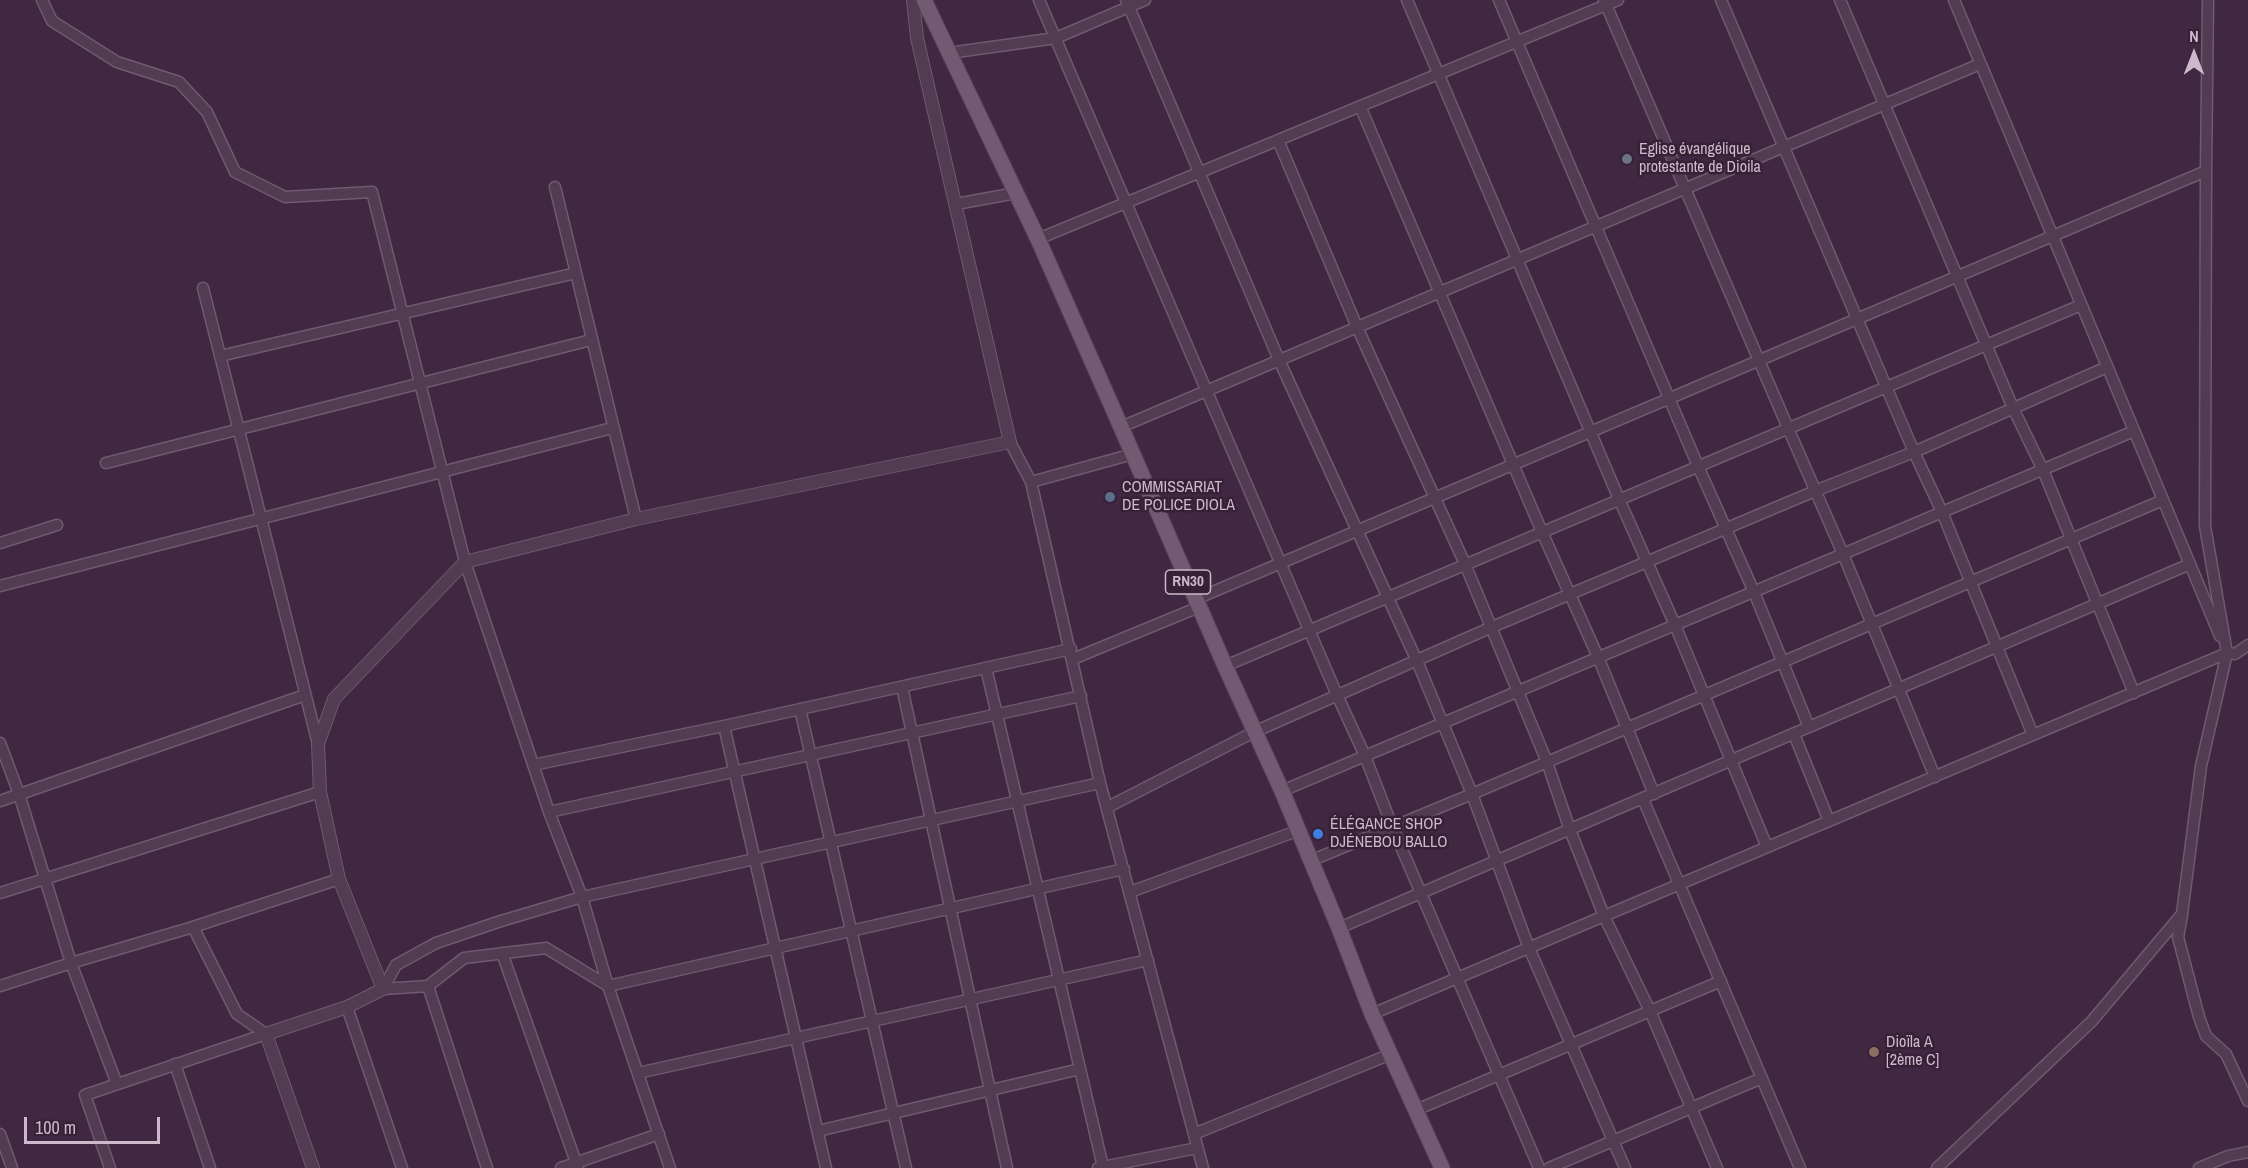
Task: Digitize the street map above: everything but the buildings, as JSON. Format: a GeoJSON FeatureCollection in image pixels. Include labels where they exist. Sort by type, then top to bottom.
{"type":"FeatureCollection","features":[{"type":"Feature","properties":{"kind":"main road","name":"RN30"},"geometry":{"type":"LineString","coordinates":[[924,0],[1038,239],[1282,791],[1372,1014],[1442,1168]]}},
{"type":"Feature","properties":{"kind":"street"},"geometry":{"type":"LineString","coordinates":[[42,0],[52,21],[117,62],[179,82],[207,112],[235,172],[285,197],[372,192],[465,562],[549,812],[582,897],[608,986],[670,1168]]}},
{"type":"Feature","properties":{"kind":"street"},"geometry":{"type":"LineString","coordinates":[[913,0],[917,38],[1010,442],[1031,482],[1100,783],[1203,1168]]}},
{"type":"Feature","properties":{"kind":"street"},"geometry":{"type":"LineString","coordinates":[[1040,0],[1280,564],[1365,756],[1392,826],[1539,1168]]}},
{"type":"Feature","properties":{"kind":"street"},"geometry":{"type":"LineString","coordinates":[[949,53],[1056,38],[1127,3],[1145,0]]}},
{"type":"Feature","properties":{"kind":"street"},"geometry":{"type":"LineString","coordinates":[[1407,0],[1619,499],[1675,625],[1702,695],[1767,847]]}},
{"type":"Feature","properties":{"kind":"street"},"geometry":{"type":"LineString","coordinates":[[1499,0],[1669,400],[1754,592],[1809,727]]}},
{"type":"Feature","properties":{"kind":"street"},"geometry":{"type":"LineString","coordinates":[[1038,239],[1516,42],[1605,2],[1618,0]]}},
{"type":"Feature","properties":{"kind":"street"},"geometry":{"type":"LineString","coordinates":[[1721,0],[1914,452],[1942,512],[2033,735]]}},
{"type":"Feature","properties":{"kind":"street"},"geometry":{"type":"LineString","coordinates":[[1840,0],[2013,408],[2043,470],[2134,693]]}},
{"type":"Feature","properties":{"kind":"street"},"geometry":{"type":"LineString","coordinates":[[1954,0],[2227,653]]}},
{"type":"Feature","properties":{"kind":"street"},"geometry":{"type":"LineString","coordinates":[[2208,0],[2205,526],[2227,653],[2201,766],[2178,937],[2206,1036],[2226,1054],[2248,1101]]}},
{"type":"Feature","properties":{"kind":"street"},"geometry":{"type":"LineString","coordinates":[[1605,2],[1844,554],[1935,777]]}},
{"type":"Feature","properties":{"kind":"street"},"geometry":{"type":"LineString","coordinates":[[1127,3],[1280,360],[1417,660],[1472,794],[1529,948],[1573,1044],[1625,1168]]}},
{"type":"Feature","properties":{"kind":"street"},"geometry":{"type":"LineString","coordinates":[[1120,427],[1980,64]]}},
{"type":"Feature","properties":{"kind":"street"},"geometry":{"type":"LineString","coordinates":[[1360,106],[1542,532],[1598,657],[1654,794]]}},
{"type":"Feature","properties":{"kind":"street"},"geometry":{"type":"LineString","coordinates":[[1278,140],[1357,327],[1492,627],[1547,762],[1570,830],[1604,916],[1650,1011],[1717,1168]]}},
{"type":"Feature","properties":{"kind":"street"},"geometry":{"type":"LineString","coordinates":[[533,765],[724,726],[986,668],[1072,654],[1197,603],[1434,497],[1591,433],[2206,171]]}},
{"type":"Feature","properties":{"kind":"street"},"geometry":{"type":"LineString","coordinates":[[555,187],[636,519]]}},
{"type":"Feature","properties":{"kind":"street"},"geometry":{"type":"LineString","coordinates":[[956,204],[1016,193]]}},
{"type":"Feature","properties":{"kind":"street"},"geometry":{"type":"LineString","coordinates":[[220,356],[576,273]]}},
{"type":"Feature","properties":{"kind":"street"},"geometry":{"type":"LineString","coordinates":[[203,288],[318,744],[320,792],[339,879],[383,989]]}},
{"type":"Feature","properties":{"kind":"street"},"geometry":{"type":"LineString","coordinates":[[1225,666],[2081,305]]}},
{"type":"Feature","properties":{"kind":"street"},"geometry":{"type":"LineString","coordinates":[[106,463],[591,340]]}},
{"type":"Feature","properties":{"kind":"street"},"geometry":{"type":"LineString","coordinates":[[1108,807],[1254,732],[1337,695],[1569,594],[1914,452],[2107,367]]}},
{"type":"Feature","properties":{"kind":"street"},"geometry":{"type":"LineString","coordinates":[[0,586],[612,428]]}},
{"type":"Feature","properties":{"kind":"street"},"geometry":{"type":"LineString","coordinates":[[1282,791],[2134,431]]}},
{"type":"Feature","properties":{"kind":"street"},"geometry":{"type":"LineString","coordinates":[[318,744],[334,699],[465,562],[636,519],[1010,442]]}},
{"type":"Feature","properties":{"kind":"street"},"geometry":{"type":"LineString","coordinates":[[1031,482],[1133,454]]}},
{"type":"Feature","properties":{"kind":"street"},"geometry":{"type":"LineString","coordinates":[[1310,861],[2163,500]]}},
{"type":"Feature","properties":{"kind":"street"},"geometry":{"type":"LineString","coordinates":[[0,543],[57,525]]}},
{"type":"Feature","properties":{"kind":"street"},"geometry":{"type":"LineString","coordinates":[[1339,928],[2190,564]]}},
{"type":"Feature","properties":{"kind":"street"},"geometry":{"type":"LineString","coordinates":[[1372,1014],[2227,653],[2235,654],[2248,645]]}},
{"type":"Feature","properties":{"kind":"street"},"geometry":{"type":"LineString","coordinates":[[986,668],[1080,1069],[1100,1167],[1197,1148]]}},
{"type":"Feature","properties":{"kind":"street"},"geometry":{"type":"LineString","coordinates":[[902,687],[910,733],[1007,1168]]}},
{"type":"Feature","properties":{"kind":"street"},"geometry":{"type":"LineString","coordinates":[[0,801],[305,695]]}},
{"type":"Feature","properties":{"kind":"street"},"geometry":{"type":"LineString","coordinates":[[549,812],[1081,696]]}},
{"type":"Feature","properties":{"kind":"street"},"geometry":{"type":"LineString","coordinates":[[800,709],[906,1168]]}},
{"type":"Feature","properties":{"kind":"street"},"geometry":{"type":"LineString","coordinates":[[724,726],[826,1168]]}},
{"type":"Feature","properties":{"kind":"street"},"geometry":{"type":"LineString","coordinates":[[1794,734],[1829,821]]}},
{"type":"Feature","properties":{"kind":"street"},"geometry":{"type":"LineString","coordinates":[[0,743],[19,794],[71,963],[117,1084]]}},
{"type":"Feature","properties":{"kind":"street"},"geometry":{"type":"LineString","coordinates":[[383,989],[396,965],[436,943],[582,897],[1100,783]]}},
{"type":"Feature","properties":{"kind":"street"},"geometry":{"type":"LineString","coordinates":[[0,893],[320,792]]}},
{"type":"Feature","properties":{"kind":"street"},"geometry":{"type":"LineString","coordinates":[[1642,799],[1800,1168]]}},
{"type":"Feature","properties":{"kind":"street"},"geometry":{"type":"LineString","coordinates":[[1130,892],[1297,831]]}},
{"type":"Feature","properties":{"kind":"street"},"geometry":{"type":"LineString","coordinates":[[110,1168],[85,1095],[347,1007],[383,989],[428,986],[464,958],[546,948],[608,986],[775,950],[1124,869]]}},
{"type":"Feature","properties":{"kind":"street"},"geometry":{"type":"LineString","coordinates":[[0,986],[193,927],[339,879]]}},
{"type":"Feature","properties":{"kind":"street"},"geometry":{"type":"LineString","coordinates":[[1937,1168],[2092,1021],[2182,914]]}},
{"type":"Feature","properties":{"kind":"street"},"geometry":{"type":"LineString","coordinates":[[193,927],[237,1014],[266,1034],[313,1168]]}},
{"type":"Feature","properties":{"kind":"street"},"geometry":{"type":"LineString","coordinates":[[502,953],[577,1166]]}},
{"type":"Feature","properties":{"kind":"street"},"geometry":{"type":"LineString","coordinates":[[638,1073],[796,1040],[1148,960]]}},
{"type":"Feature","properties":{"kind":"street"},"geometry":{"type":"LineString","coordinates":[[1416,1110],[1721,981]]}},
{"type":"Feature","properties":{"kind":"street"},"geometry":{"type":"LineString","coordinates":[[428,986],[487,1168]]}},
{"type":"Feature","properties":{"kind":"street"},"geometry":{"type":"LineString","coordinates":[[347,1007],[402,1168]]}},
{"type":"Feature","properties":{"kind":"street"},"geometry":{"type":"LineString","coordinates":[[1194,1134],[1391,1054]]}},
{"type":"Feature","properties":{"kind":"street"},"geometry":{"type":"LineString","coordinates":[[175,1064],[210,1168]]}},
{"type":"Feature","properties":{"kind":"street"},"geometry":{"type":"LineString","coordinates":[[818,1131],[1080,1069]]}},
{"type":"Feature","properties":{"kind":"street"},"geometry":{"type":"LineString","coordinates":[[1549,1168],[1762,1078]]}},
{"type":"Feature","properties":{"kind":"street"},"geometry":{"type":"LineString","coordinates":[[0,1134],[10,1167]]}},
{"type":"Feature","properties":{"kind":"street"},"geometry":{"type":"LineString","coordinates":[[561,1168],[577,1166],[659,1134]]}},
{"type":"Feature","properties":{"kind":"street"},"geometry":{"type":"LineString","coordinates":[[2199,1168],[2228,1156],[2248,1152]]}},
{"type":"Feature","properties":{"kind":"place","name":"Eglise évangélique protestante de Dioila"},"geometry":{"type":"Point","coordinates":[1627,159]}},
{"type":"Feature","properties":{"kind":"place","name":"COMMISSARIAT DE POLICE DIOLA"},"geometry":{"type":"Point","coordinates":[1110,497]}},
{"type":"Feature","properties":{"kind":"place","name":"ÉLÉGANCE SHOP DJÉNEBOU BALLO"},"geometry":{"type":"Point","coordinates":[1318,834]}},
{"type":"Feature","properties":{"kind":"place","name":"Dioïla A [2ème C]"},"geometry":{"type":"Point","coordinates":[1874,1052]}}]}
